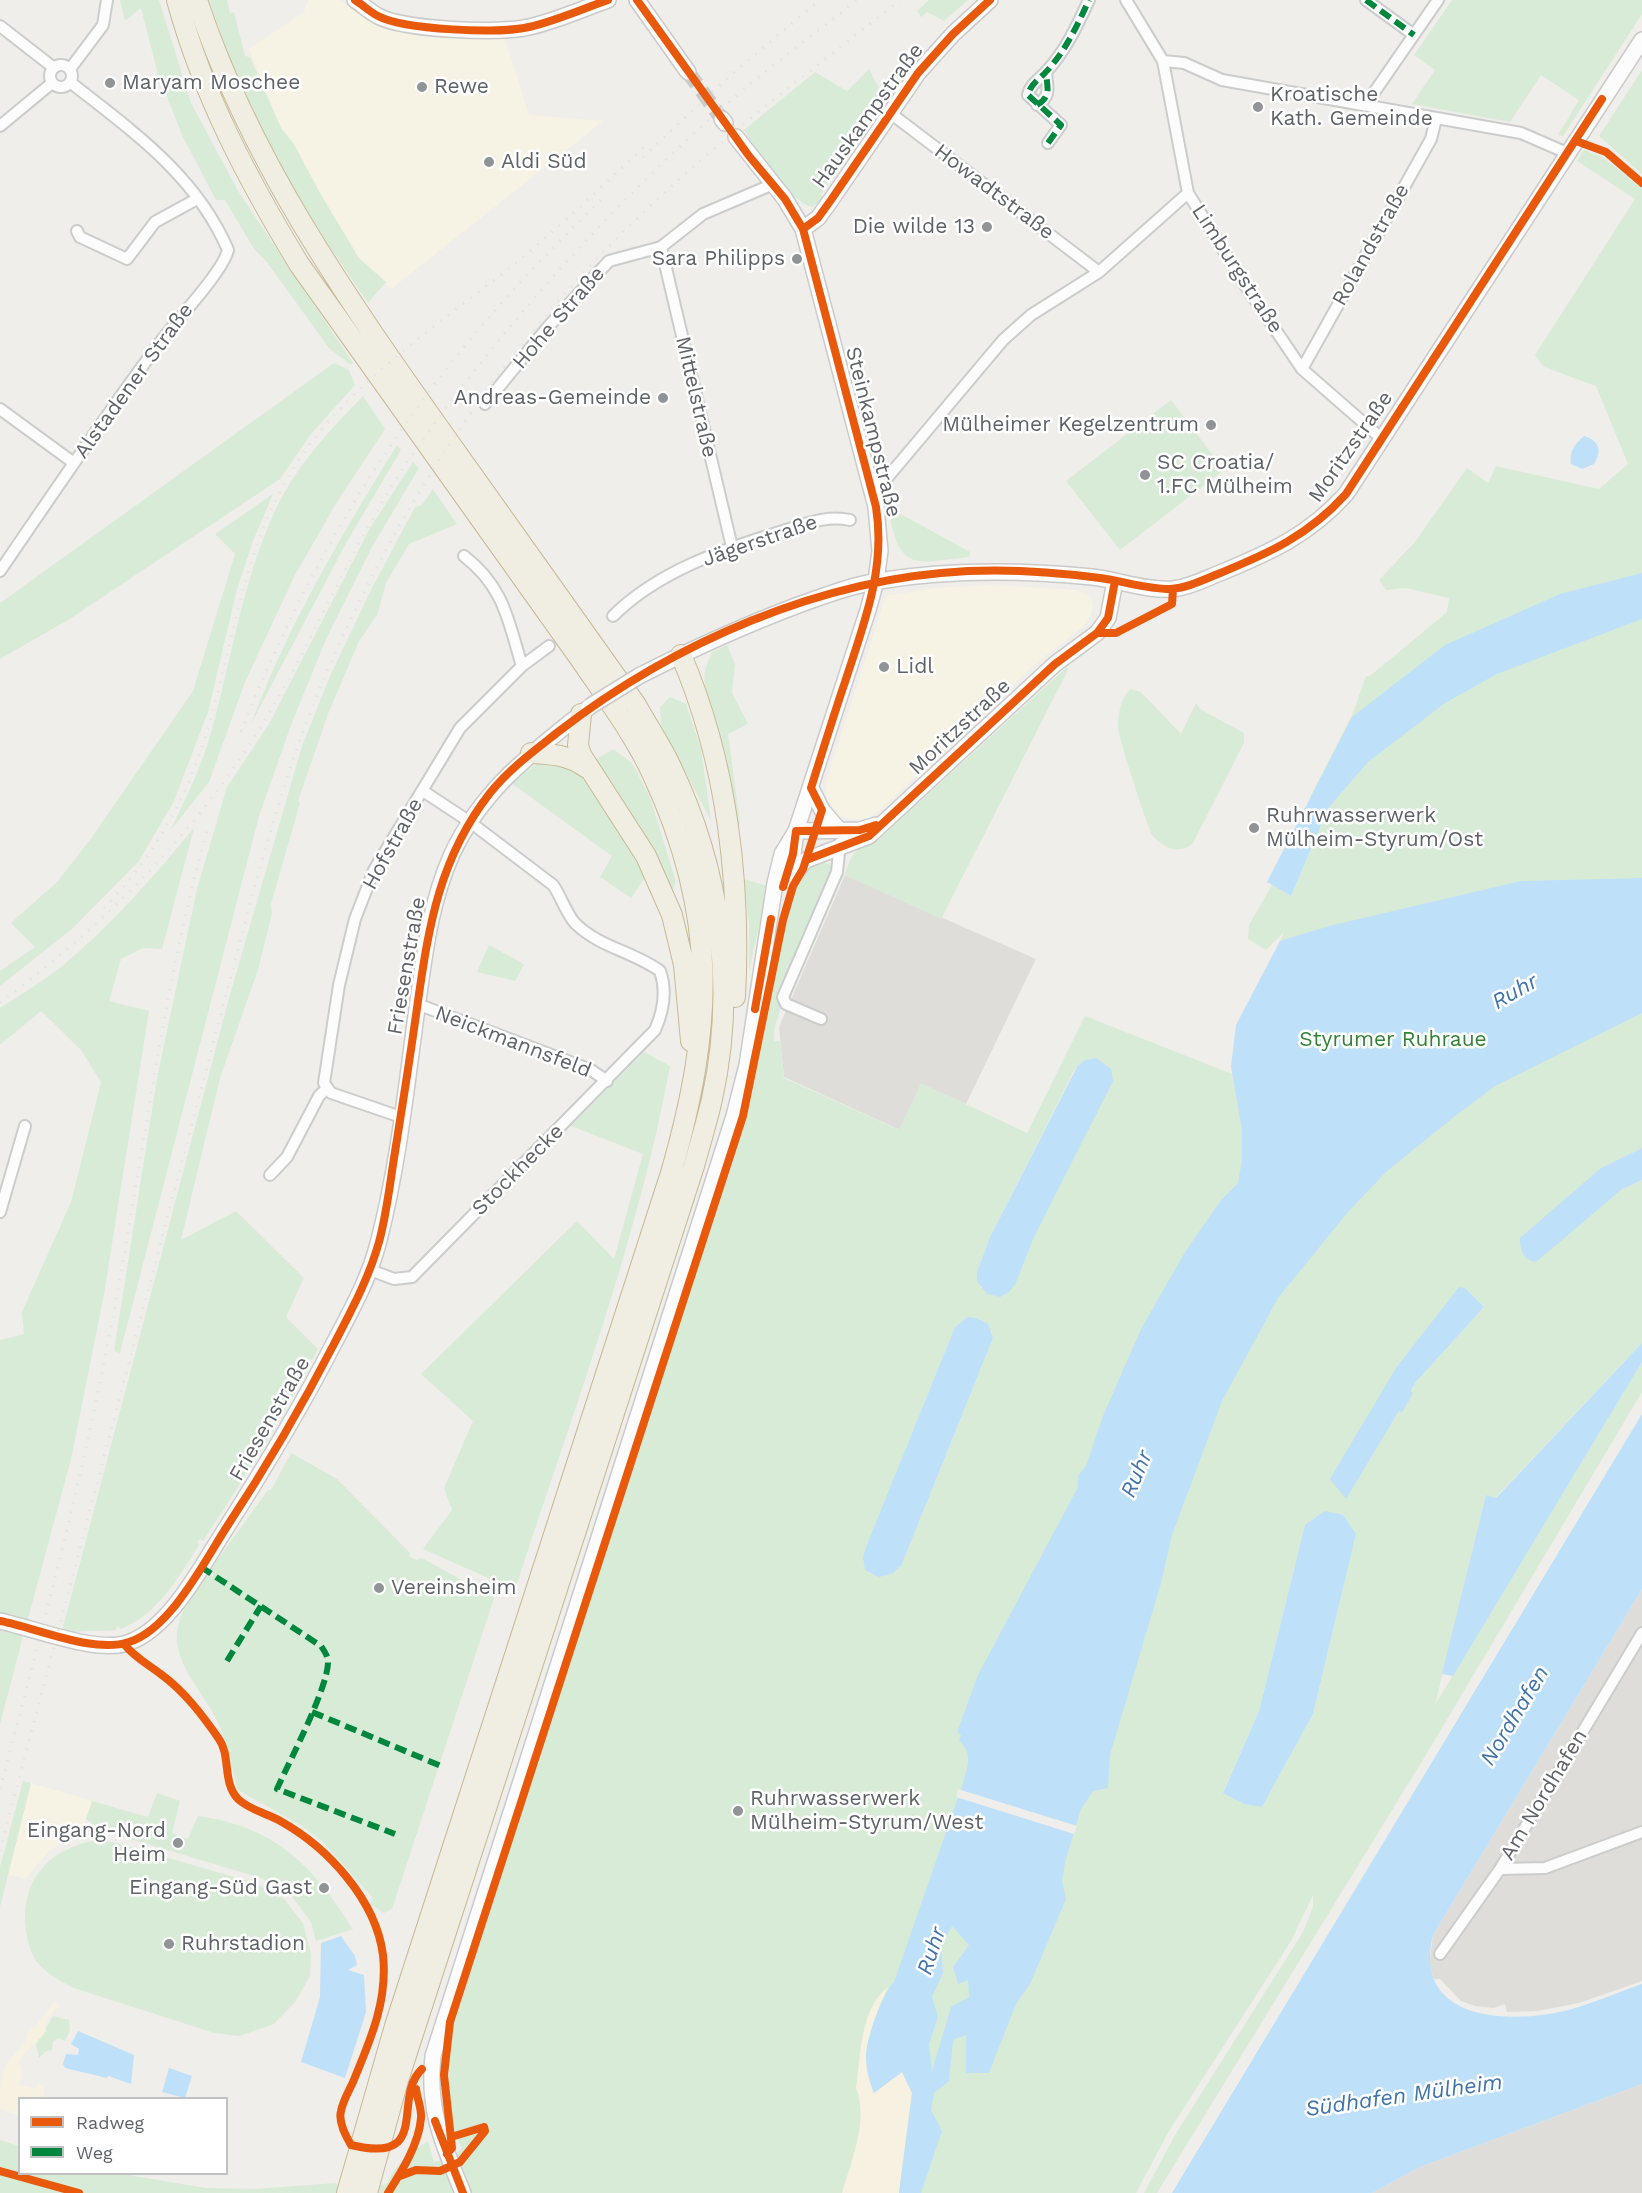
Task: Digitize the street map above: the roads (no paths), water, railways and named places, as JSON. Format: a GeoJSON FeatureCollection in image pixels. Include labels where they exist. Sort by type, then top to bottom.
{"type":"FeatureCollection","features":[{"type":"Feature","properties":{"kind":"highway"},"geometry":{"type":"LineString","coordinates":[[177,0],[195,57],[222,126],[257,196],[287,245],[581,660],[621,720],[652,774],[676,831],[693,886],[702,950],[704,1006],[699,1060],[686,1122],[376,2123],[368,2193]]}},
{"type":"Feature","properties":{"kind":"highway"},"geometry":{"type":"LineString","coordinates":[[197,0],[213,48],[238,104],[260,152],[288,203],[375,338],[636,705],[670,764],[695,825],[712,882],[722,950],[724,1007],[712,1099]]}},
{"type":"Feature","properties":{"kind":"highway"},"geometry":{"type":"LineString","coordinates":[[347,2193],[376,2123],[694,1166],[712,1099],[727,1059],[734,1016],[738,946],[736,886],[723,801],[706,728],[681,654]]}},
{"type":"Feature","properties":{"kind":"highway"},"geometry":{"type":"LineString","coordinates":[[585,711],[578,744],[587,768],[616,806],[646,856],[672,915],[684,965],[691,1036],[686,1122]]}},
{"type":"Feature","properties":{"kind":"highway"},"geometry":{"type":"LineString","coordinates":[[531,753],[560,754],[573,758],[587,768]]}},
{"type":"Feature","properties":{"kind":"main road"},"geometry":{"type":"LineString","coordinates":[[355,0],[380,17],[432,28],[528,27],[608,0]]}},
{"type":"Feature","properties":{"kind":"main road"},"geometry":{"type":"LineString","coordinates":[[637,0],[688,72]]}},
{"type":"Feature","properties":{"kind":"main road","name":"Hauskampstraße"},"geometry":{"type":"LineString","coordinates":[[803,229],[818,218],[889,112],[937,50],[990,0]]}},
{"type":"Feature","properties":{"kind":"main road","name":"Moritzstraße"},"geometry":{"type":"LineString","coordinates":[[783,887],[806,860],[869,836],[1054,664],[1104,627],[1115,580],[1166,589],[1187,587],[1280,547],[1325,517],[1346,494],[1642,40]]}},
{"type":"Feature","properties":{"kind":"main road","name":"Steinkampstraße"},"geometry":{"type":"LineString","coordinates":[[463,2193],[438,2130],[431,2097],[433,2055],[438,2033],[735,1116],[747,1065],[775,883],[782,854],[796,831],[811,788],[876,581],[879,530],[870,486],[803,229],[785,199],[771,185],[736,137]]}},
{"type":"Feature","properties":{"kind":"main road","name":"Friesenstraße"},"geometry":{"type":"LineString","coordinates":[[5,1622],[86,1643],[112,1646],[124,1644],[148,1634],[162,1621],[195,1576],[269,1461],[314,1383],[369,1270],[387,1202],[429,924],[453,853],[470,822],[490,793],[531,753],[585,711],[639,676],[681,654],[759,619],[822,596],[876,581],[965,571],[1004,570],[1115,580]]}},
{"type":"Feature","properties":{"kind":"main road"},"geometry":{"type":"LineString","coordinates":[[811,788],[822,810],[840,831]]}},
{"type":"Feature","properties":{"kind":"main road"},"geometry":{"type":"LineString","coordinates":[[796,831],[860,830],[882,824]]}},
{"type":"Feature","properties":{"kind":"main road"},"geometry":{"type":"LineString","coordinates":[[796,831],[812,841],[840,847]]}},
{"type":"Feature","properties":{"kind":"main road","name":"Steinkampstraße"},"geometry":{"type":"LineString","coordinates":[[771,919],[794,854],[796,831]]}},
{"type":"Feature","properties":{"kind":"street"},"geometry":{"type":"LineString","coordinates":[[69,69],[103,25],[107,0]]}},
{"type":"Feature","properties":{"kind":"street"},"geometry":{"type":"LineString","coordinates":[[1048,143],[1061,125],[1028,95],[1029,88],[1046,72],[1069,41],[1089,0]]}},
{"type":"Feature","properties":{"kind":"street","name":"Limburgstraße"},"geometry":{"type":"LineString","coordinates":[[1126,0],[1163,61],[1188,193],[1243,282],[1302,369],[1381,438]]}},
{"type":"Feature","properties":{"kind":"street"},"geometry":{"type":"LineString","coordinates":[[1366,0],[1414,35]]}},
{"type":"Feature","properties":{"kind":"street"},"geometry":{"type":"LineString","coordinates":[[1368,106],[1373,94],[1438,0]]}},
{"type":"Feature","properties":{"kind":"street"},"geometry":{"type":"LineString","coordinates":[[0,26],[54,68],[65,66],[69,69],[72,76],[70,82],[58,87],[52,83],[50,78],[54,68]]}},
{"type":"Feature","properties":{"kind":"street"},"geometry":{"type":"LineString","coordinates":[[1163,61],[1184,63],[1222,80],[1521,133],[1567,153]]}},
{"type":"Feature","properties":{"kind":"street"},"geometry":{"type":"LineString","coordinates":[[1037,105],[1045,100],[1049,93],[1046,72]]}},
{"type":"Feature","properties":{"kind":"street","name":"Alstadener Straße"},"geometry":{"type":"LineString","coordinates":[[3,567],[153,351],[226,259],[228,250],[197,199],[167,160],[70,82]]}},
{"type":"Feature","properties":{"kind":"street"},"geometry":{"type":"LineString","coordinates":[[0,126],[52,83]]}},
{"type":"Feature","properties":{"kind":"street","name":"Howadtstraße"},"geometry":{"type":"LineString","coordinates":[[889,112],[1099,273]]}},
{"type":"Feature","properties":{"kind":"street","name":"Rolandstraße"},"geometry":{"type":"LineString","coordinates":[[1302,369],[1431,139],[1436,119]]}},
{"type":"Feature","properties":{"kind":"street","name":"Hohe Straße"},"geometry":{"type":"LineString","coordinates":[[485,404],[547,328],[604,265],[614,259],[661,247],[703,214],[771,185]]}},
{"type":"Feature","properties":{"kind":"street"},"geometry":{"type":"LineString","coordinates":[[870,486],[887,478],[1003,340],[1031,315],[1099,273],[1188,193]]}},
{"type":"Feature","properties":{"kind":"street"},"geometry":{"type":"LineString","coordinates":[[77,231],[80,237],[127,259],[155,222],[197,199]]}},
{"type":"Feature","properties":{"kind":"street","name":"Mittelstraße"},"geometry":{"type":"LineString","coordinates":[[661,247],[732,547]]}},
{"type":"Feature","properties":{"kind":"street"},"geometry":{"type":"LineString","coordinates":[[0,409],[74,463]]}},
{"type":"Feature","properties":{"kind":"street","name":"Jägerstraße"},"geometry":{"type":"LineString","coordinates":[[613,616],[630,599],[684,568],[732,547],[825,518],[850,520]]}},
{"type":"Feature","properties":{"kind":"street"},"geometry":{"type":"LineString","coordinates":[[464,556],[484,571],[496,588],[522,666]]}},
{"type":"Feature","properties":{"kind":"street","name":"Hofstraße"},"geometry":{"type":"LineString","coordinates":[[326,1089],[324,1083],[339,985],[355,919],[374,870],[460,728],[522,666],[549,646]]}},
{"type":"Feature","properties":{"kind":"street"},"geometry":{"type":"LineString","coordinates":[[423,791],[470,822]]}},
{"type":"Feature","properties":{"kind":"street","name":"Stockhecke"},"geometry":{"type":"LineString","coordinates":[[369,1270],[394,1279],[412,1277],[655,1030],[663,1004],[664,984],[660,971],[590,935],[574,924],[563,899],[553,885],[470,822]]}},
{"type":"Feature","properties":{"kind":"street"},"geometry":{"type":"LineString","coordinates":[[821,1019],[786,1004],[783,997],[837,872],[840,831]]}},
{"type":"Feature","properties":{"kind":"street","name":"Neickmannsfeld"},"geometry":{"type":"LineString","coordinates":[[417,1004],[591,1070],[607,1081]]}},
{"type":"Feature","properties":{"kind":"street"},"geometry":{"type":"LineString","coordinates":[[270,1176],[287,1156],[318,1096],[326,1089],[330,1093],[401,1117]]}},
{"type":"Feature","properties":{"kind":"street"},"geometry":{"type":"LineString","coordinates":[[0,1212],[26,1126]]}},
{"type":"Feature","properties":{"kind":"street","name":"Am Nordhafen"},"geometry":{"type":"LineString","coordinates":[[1440,1954],[1500,1869],[1642,1633]]}},
{"type":"Feature","properties":{"kind":"street"},"geometry":{"type":"LineString","coordinates":[[1500,1869],[1545,1868],[1642,1832]]}},
{"type":"Feature","properties":{"kind":"water"},"geometry":{"type":"Polygon","coordinates":[[[1584,436],[1596,444],[1599,451],[1594,464],[1582,469],[1571,464],[1571,455],[1573,448],[1584,436]]]}},
{"type":"Feature","properties":{"kind":"water"},"geometry":{"type":"Polygon","coordinates":[[[1642,573],[1642,619],[1497,674],[1445,703],[1368,762],[1329,807],[1291,896],[1267,882],[1352,717],[1445,645],[1560,594],[1642,573]]]}},
{"type":"Feature","properties":{"kind":"water","name":"Styrumer Ruhraue"},"geometry":{"type":"Polygon","coordinates":[[[1642,878],[1642,1013],[1495,1086],[1455,1116],[1387,1171],[1348,1212],[1278,1298],[1222,1401],[1172,1535],[1161,1583],[1110,1755],[1108,1788],[1093,1791],[1081,1809],[1065,1862],[1062,1882],[1066,1899],[1030,1984],[1016,2004],[989,2073],[966,2073],[966,2035],[953,2040],[949,2081],[934,2093],[931,2110],[942,2131],[921,2193],[899,2193],[912,2093],[902,2072],[874,2093],[867,2070],[866,2056],[872,2028],[880,2006],[894,1982],[965,1776],[968,1757],[964,1746],[959,1741],[961,1735],[957,1732],[978,1675],[1078,1487],[1078,1476],[1086,1466],[1103,1416],[1141,1329],[1185,1252],[1221,1200],[1238,1183],[1242,1160],[1242,1130],[1231,1067],[1236,1025],[1280,941],[1329,926],[1521,881],[1642,878]],[[952,1926],[941,1945],[943,1973],[932,1997],[938,2017],[929,2044],[932,2071],[951,2007],[969,1997],[968,1980],[958,1984],[953,1967],[969,1945],[952,1926]]]}},
{"type":"Feature","properties":{"kind":"water"},"geometry":{"type":"Polygon","coordinates":[[[1096,1058],[1111,1069],[1113,1081],[1034,1237],[1016,1283],[1009,1292],[1000,1297],[987,1294],[977,1281],[977,1272],[990,1237],[1077,1067],[1083,1061],[1096,1058]]]}},
{"type":"Feature","properties":{"kind":"water"},"geometry":{"type":"Polygon","coordinates":[[[1642,1148],[1642,1180],[1621,1190],[1536,1262],[1525,1257],[1520,1238],[1601,1168],[1642,1148]]]}},
{"type":"Feature","properties":{"kind":"water"},"geometry":{"type":"Polygon","coordinates":[[[1459,1287],[1465,1288],[1484,1307],[1416,1382],[1402,1413],[1399,1411],[1346,1499],[1330,1479],[1396,1368],[1459,1287]]]}},
{"type":"Feature","properties":{"kind":"water"},"geometry":{"type":"Polygon","coordinates":[[[968,1317],[988,1324],[993,1338],[902,1564],[893,1573],[879,1577],[865,1570],[863,1557],[866,1547],[955,1327],[968,1317]]]}},
{"type":"Feature","properties":{"kind":"water"},"geometry":{"type":"Polygon","coordinates":[[[1642,1343],[1642,1362],[1453,1676],[1442,1674],[1486,1495],[1496,1498],[1642,1343]]]}},
{"type":"Feature","properties":{"kind":"water"},"geometry":{"type":"Polygon","coordinates":[[[1642,1414],[1642,1589],[1433,1935],[1430,1964],[1437,1986],[1452,2001],[1472,2011],[1497,2016],[1523,2017],[1572,2009],[1642,1984],[1642,2084],[1420,2167],[1372,2193],[1172,2193],[1642,1414]]]}},
{"type":"Feature","properties":{"kind":"water"},"geometry":{"type":"Polygon","coordinates":[[[1325,1511],[1343,1515],[1356,1534],[1313,1714],[1262,1807],[1244,1804],[1223,1793],[1259,1711],[1305,1525],[1325,1511]]]}},
{"type":"Feature","properties":{"kind":"water"},"geometry":{"type":"Polygon","coordinates":[[[341,1936],[355,1956],[357,1965],[348,1970],[364,1975],[366,2012],[345,2078],[301,2062],[320,1997],[321,1943],[341,1936]]]}},
{"type":"Feature","properties":{"kind":"water"},"geometry":{"type":"Polygon","coordinates":[[[78,2031],[134,2055],[131,2084],[108,2076],[107,2078],[65,2068],[63,2064],[66,2054],[78,2055],[79,2049],[71,2044],[78,2031]]]}},
{"type":"Feature","properties":{"kind":"water"},"geometry":{"type":"Polygon","coordinates":[[[169,2068],[192,2076],[185,2097],[162,2092],[169,2068]]]}},
{"type":"Feature","properties":{"kind":"tunnel"},"geometry":{"type":"LineString","coordinates":[[688,72],[722,119]]}},
{"type":"Feature","properties":{"kind":"railway"},"geometry":{"type":"LineString","coordinates":[[643,157],[732,74],[820,0]]}},
{"type":"Feature","properties":{"kind":"railway"},"geometry":{"type":"LineString","coordinates":[[0,1003],[108,913],[172,846],[231,772],[277,699],[369,525],[410,458],[478,367],[551,279],[629,196],[711,118],[746,87],[857,0]]}},
{"type":"Feature","properties":{"kind":"railway"},"geometry":{"type":"LineString","coordinates":[[0,1851],[266,846],[304,729],[367,585],[446,449],[491,384],[540,322],[592,263],[709,153],[900,0]]}},
{"type":"Feature","properties":{"kind":"railway"},"geometry":{"type":"LineString","coordinates":[[104,908],[120,891],[161,836],[192,775],[210,720],[254,554],[281,490],[302,456],[326,424],[353,395],[414,342],[526,255],[645,146]]}},
{"type":"Feature","properties":{"kind":"railway"},"geometry":{"type":"LineString","coordinates":[[241,732],[264,677],[316,569],[345,517],[410,417],[446,369],[512,291],[603,198]]}},
{"type":"Feature","properties":{"kind":"railway"},"geometry":{"type":"LineString","coordinates":[[0,1789],[59,1561],[99,1390],[165,1015],[208,827]]}},
{"type":"Feature","properties":{"kind":"place","name":"Maryam Moschee"},"geometry":{"type":"Point","coordinates":[110,83]}},
{"type":"Feature","properties":{"kind":"place","name":"Rewe"},"geometry":{"type":"Point","coordinates":[422,87]}},
{"type":"Feature","properties":{"kind":"place","name":"Kroatische Kath. Gemeinde"},"geometry":{"type":"Point","coordinates":[1258,107]}},
{"type":"Feature","properties":{"kind":"place","name":"Aldi Süd"},"geometry":{"type":"Point","coordinates":[489,162]}},
{"type":"Feature","properties":{"kind":"place","name":"Die wilde 13"},"geometry":{"type":"Point","coordinates":[987,227]}},
{"type":"Feature","properties":{"kind":"place","name":"Sara Philipps"},"geometry":{"type":"Point","coordinates":[797,259]}},
{"type":"Feature","properties":{"kind":"place","name":"Andreas-Gemeinde"},"geometry":{"type":"Point","coordinates":[663,398]}},
{"type":"Feature","properties":{"kind":"place","name":"Mülheimer Kegelzentrum"},"geometry":{"type":"Point","coordinates":[1211,425]}},
{"type":"Feature","properties":{"kind":"place","name":"SC Croatia/ 1.FC Mülheim"},"geometry":{"type":"Point","coordinates":[1145,475]}},
{"type":"Feature","properties":{"kind":"place","name":"Lidl"},"geometry":{"type":"Point","coordinates":[884,667]}},
{"type":"Feature","properties":{"kind":"place","name":"Ruhrwasserwerk Mülheim-Styrum/Ost"},"geometry":{"type":"Point","coordinates":[1254,828]}},
{"type":"Feature","properties":{"kind":"place","name":"Vereinsheim"},"geometry":{"type":"Point","coordinates":[379,1588]}},
{"type":"Feature","properties":{"kind":"place","name":"Ruhrwasserwerk Mülheim-Styrum/West"},"geometry":{"type":"Point","coordinates":[738,1811]}},
{"type":"Feature","properties":{"kind":"place","name":"Eingang-Nord Heim"},"geometry":{"type":"Point","coordinates":[178,1843]}},
{"type":"Feature","properties":{"kind":"place","name":"Eingang-Süd Gast"},"geometry":{"type":"Point","coordinates":[324,1888]}},
{"type":"Feature","properties":{"kind":"place","name":"Ruhrstadion"},"geometry":{"type":"Point","coordinates":[169,1944]}},
{"type":"Feature","properties":{"kind":"water label","name":"Ruhr"},"geometry":{"type":"Point","coordinates":[1515,992]}},
{"type":"Feature","properties":{"kind":"water label","name":"Ruhr"},"geometry":{"type":"Point","coordinates":[1137,1474]}},
{"type":"Feature","properties":{"kind":"water label","name":"Nordhafen"},"geometry":{"type":"Point","coordinates":[1515,1716]}},
{"type":"Feature","properties":{"kind":"water label","name":"Ruhr"},"geometry":{"type":"Point","coordinates":[932,1951]}},
{"type":"Feature","properties":{"kind":"water label","name":"Südhafen Mülheim"},"geometry":{"type":"Point","coordinates":[1404,2096]}}]}
